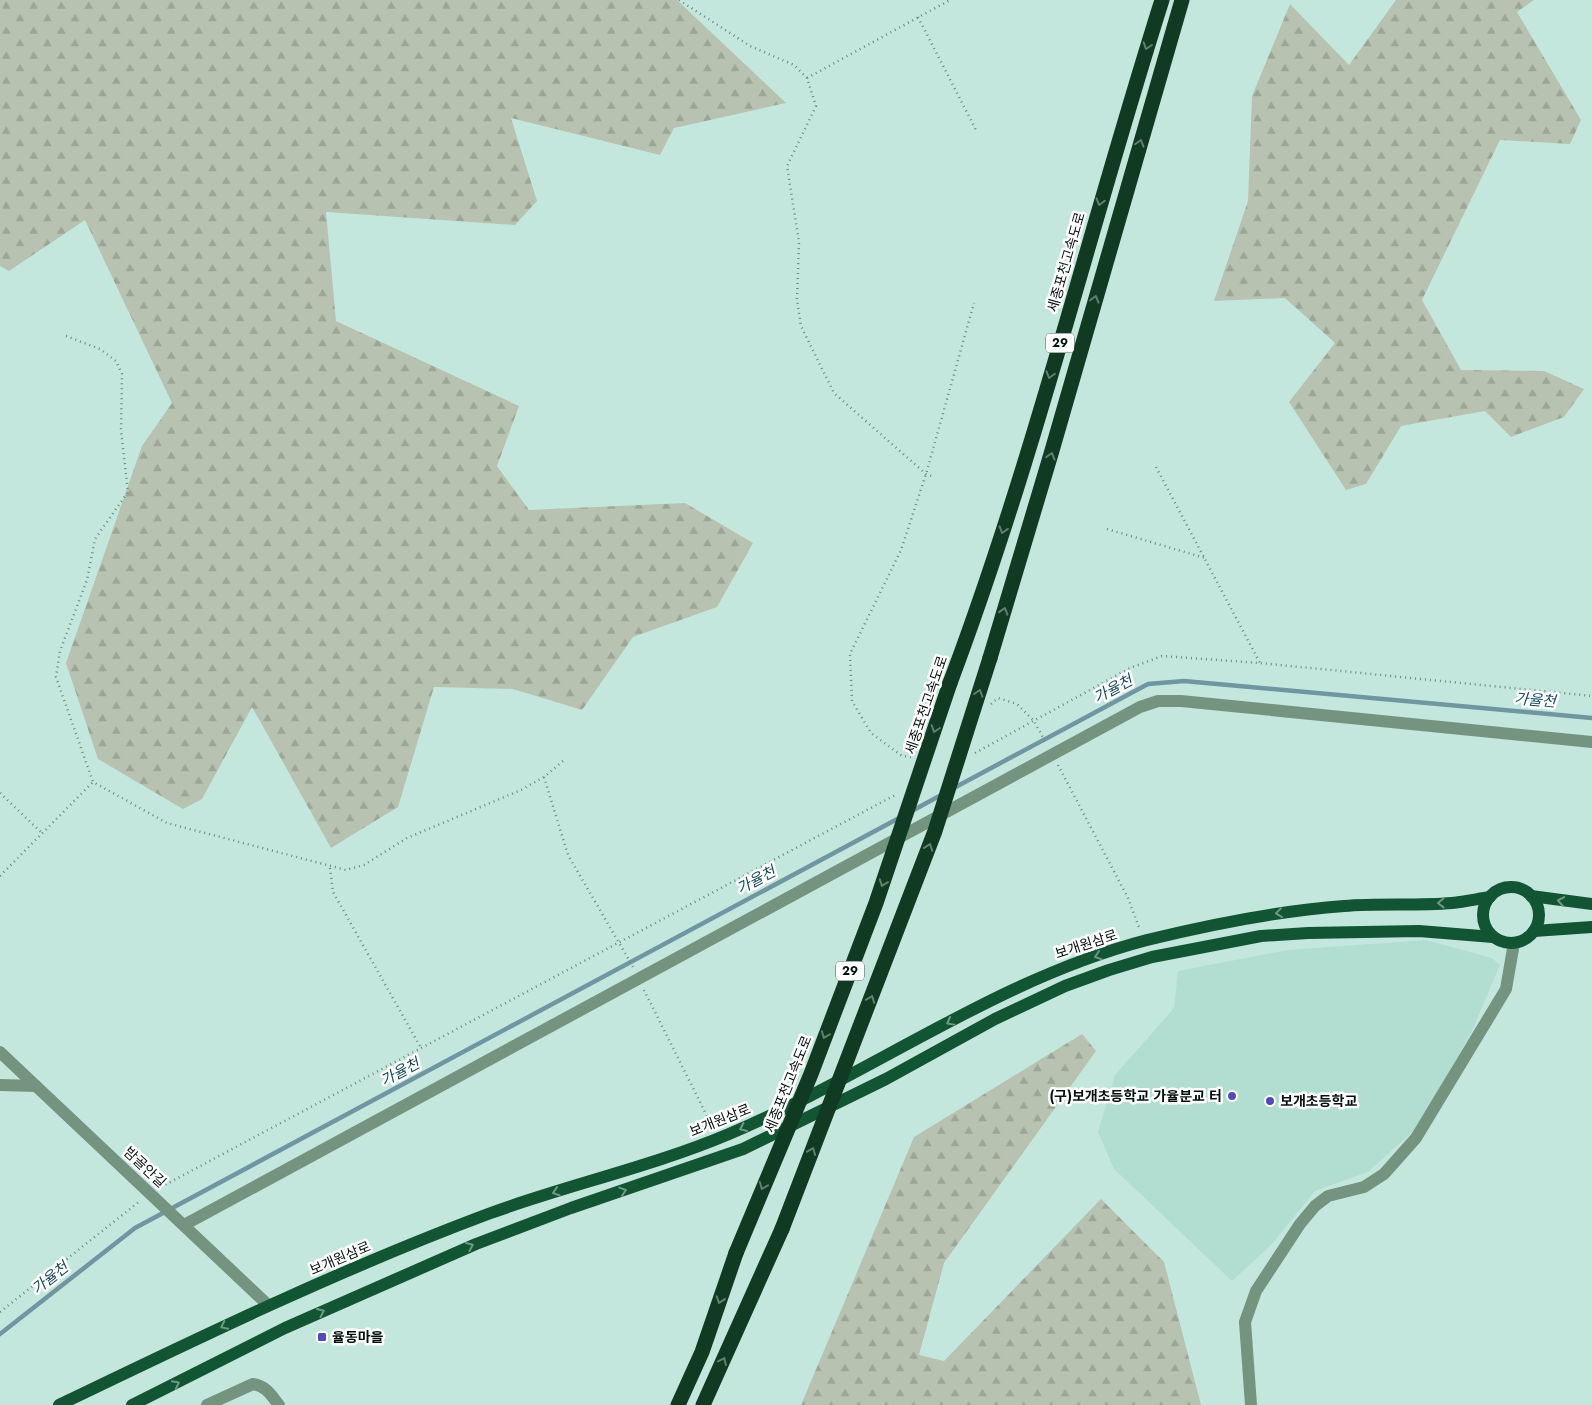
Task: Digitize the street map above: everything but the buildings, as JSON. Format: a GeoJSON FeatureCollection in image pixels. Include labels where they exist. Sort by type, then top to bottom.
{"type":"FeatureCollection","features":[{"type":"Feature","properties":{"kind":"highway","name":"세종포천고속도로"},"geometry":{"type":"LineString","coordinates":[[678,1405],[702,1352],[736,1254],[810,1074],[879,894],[950,683],[982,599],[1123,123],[1162,0]]}},
{"type":"Feature","properties":{"kind":"highway","name":"29"},"geometry":{"type":"LineString","coordinates":[[703,1405],[782,1229],[935,831],[990,658],[1051,454],[1182,0]]}},
{"type":"Feature","properties":{"kind":"main road"},"geometry":{"type":"LineString","coordinates":[[1531,896],[1539,913],[1534,931],[1528,938],[1514,943],[1500,942],[1493,937],[1487,930],[1483,913],[1490,897],[1505,888],[1514,887],[1531,896],[1569,903],[1592,904]]}},
{"type":"Feature","properties":{"kind":"main road","name":"보개원삼로"},"geometry":{"type":"LineString","coordinates":[[59,1405],[268,1305],[490,1214],[718,1138],[881,1060],[1004,993],[1052,971],[1144,941],[1253,916],[1346,906],[1452,903],[1490,897]]}},
{"type":"Feature","properties":{"kind":"main road"},"geometry":{"type":"LineString","coordinates":[[1534,931],[1592,927]]}},
{"type":"Feature","properties":{"kind":"main road"},"geometry":{"type":"LineString","coordinates":[[132,1405],[151,1401],[285,1328],[476,1244],[571,1208],[743,1149],[886,1080],[995,1019],[1065,986],[1109,970],[1152,957],[1261,936],[1308,933],[1418,931],[1493,937]]}},
{"type":"Feature","properties":{"kind":"street"},"geometry":{"type":"LineString","coordinates":[[182,1223],[1051,752],[1140,707],[1158,701],[1190,702],[1592,742]]}},
{"type":"Feature","properties":{"kind":"street"},"geometry":{"type":"LineString","coordinates":[[1251,1405],[1246,1322],[1256,1291],[1300,1224],[1315,1206],[1328,1196],[1364,1187],[1384,1174],[1416,1138],[1506,990],[1514,943]]}},
{"type":"Feature","properties":{"kind":"street","name":"밤골안길"},"geometry":{"type":"LineString","coordinates":[[0,1052],[159,1200],[268,1305]]}},
{"type":"Feature","properties":{"kind":"street"},"geometry":{"type":"LineString","coordinates":[[0,1085],[36,1086]]}},
{"type":"Feature","properties":{"kind":"street"},"geometry":{"type":"LineString","coordinates":[[207,1405],[253,1384],[261,1386],[268,1391],[279,1405]]}},
{"type":"Feature","properties":{"kind":"path"},"geometry":{"type":"LineString","coordinates":[[679,0],[750,46],[794,65],[807,78],[816,106],[787,166],[798,242],[797,300],[801,326],[834,393],[926,474],[934,477]]}},
{"type":"Feature","properties":{"kind":"path"},"geometry":{"type":"LineString","coordinates":[[807,78],[950,0]]}},
{"type":"Feature","properties":{"kind":"path"},"geometry":{"type":"LineString","coordinates":[[918,17],[977,132]]}},
{"type":"Feature","properties":{"kind":"path"},"geometry":{"type":"LineString","coordinates":[[920,757],[902,756],[871,733],[852,701],[850,654],[901,550],[926,474],[974,303]]}},
{"type":"Feature","properties":{"kind":"path"},"geometry":{"type":"LineString","coordinates":[[66,336],[100,349],[116,361],[122,374],[121,431],[128,492],[95,539],[87,580],[60,651],[56,677],[94,782],[167,823],[330,868],[346,870],[364,865],[407,838],[521,790],[544,777],[563,761]]}},
{"type":"Feature","properties":{"kind":"path"},"geometry":{"type":"LineString","coordinates":[[1156,467],[1260,663]]}},
{"type":"Feature","properties":{"kind":"path"},"geometry":{"type":"LineString","coordinates":[[1107,529],[1205,558]]}},
{"type":"Feature","properties":{"kind":"path"},"geometry":{"type":"LineString","coordinates":[[990,705],[998,698],[1017,704],[1034,721],[1128,898],[1144,941]]}},
{"type":"Feature","properties":{"kind":"path"},"geometry":{"type":"LineString","coordinates":[[544,777],[568,855],[624,950],[718,1138]]}},
{"type":"Feature","properties":{"kind":"path"},"geometry":{"type":"LineString","coordinates":[[0,876],[94,782]]}},
{"type":"Feature","properties":{"kind":"path"},"geometry":{"type":"LineString","coordinates":[[0,793],[42,833]]}},
{"type":"Feature","properties":{"kind":"path"},"geometry":{"type":"LineString","coordinates":[[330,868],[333,892],[421,1048]]}},
{"type":"Feature","properties":{"kind":"shaded area","name":"보개초등학교"},"geometry":{"type":"Polygon","coordinates":[[[1426,940],[1492,958],[1500,965],[1472,1031],[1418,1127],[1368,1172],[1315,1191],[1272,1244],[1232,1281],[1114,1169],[1098,1132],[1115,1075],[1174,1008],[1178,971],[1288,950],[1426,940]]]}},
{"type":"Feature","properties":{"kind":"green space"},"geometry":{"type":"Polygon","coordinates":[[[0,0],[677,0],[786,103],[674,128],[660,155],[511,118],[537,201],[515,225],[326,212],[336,321],[519,406],[497,466],[529,510],[685,503],[753,543],[717,607],[633,637],[582,710],[513,689],[434,687],[398,807],[331,848],[252,707],[202,799],[183,809],[98,759],[66,663],[142,446],[172,403],[85,220],[9,271],[0,266],[0,0]]]}},
{"type":"Feature","properties":{"kind":"green space"},"geometry":{"type":"Polygon","coordinates":[[[1396,0],[1534,0],[1517,12],[1581,120],[1570,144],[1500,140],[1422,300],[1461,370],[1544,371],[1584,389],[1564,417],[1511,437],[1485,411],[1401,426],[1366,484],[1346,490],[1289,402],[1335,343],[1285,298],[1214,301],[1248,201],[1252,96],[1290,4],[1349,65],[1396,0]]]}},
{"type":"Feature","properties":{"kind":"green space"},"geometry":{"type":"Polygon","coordinates":[[[1082,1034],[1096,1051],[944,1263],[919,1355],[944,1361],[1101,1199],[1164,1262],[1201,1405],[801,1405],[914,1137],[1082,1034]]]}},
{"type":"Feature","properties":{"kind":"waterway","name":"가율천"},"geometry":{"type":"LineString","coordinates":[[952,789],[1148,684],[1184,681],[1592,718]]}},
{"type":"Feature","properties":{"kind":"waterway","name":"가율천"},"geometry":{"type":"LineString","coordinates":[[910,812],[943,794]]}},
{"type":"Feature","properties":{"kind":"waterway","name":"가율천"},"geometry":{"type":"LineString","coordinates":[[0,1334],[135,1228],[901,817]]}},
{"type":"Feature","properties":{"kind":"place","name":"(구)보개초등학교 가율분교 터"},"geometry":{"type":"Point","coordinates":[1232,1096]}},
{"type":"Feature","properties":{"kind":"place","name":"보개초등학교"},"geometry":{"type":"Point","coordinates":[1270,1101]}},
{"type":"Feature","properties":{"kind":"place","name":"율동마을"},"geometry":{"type":"Point","coordinates":[322,1337]}}]}
